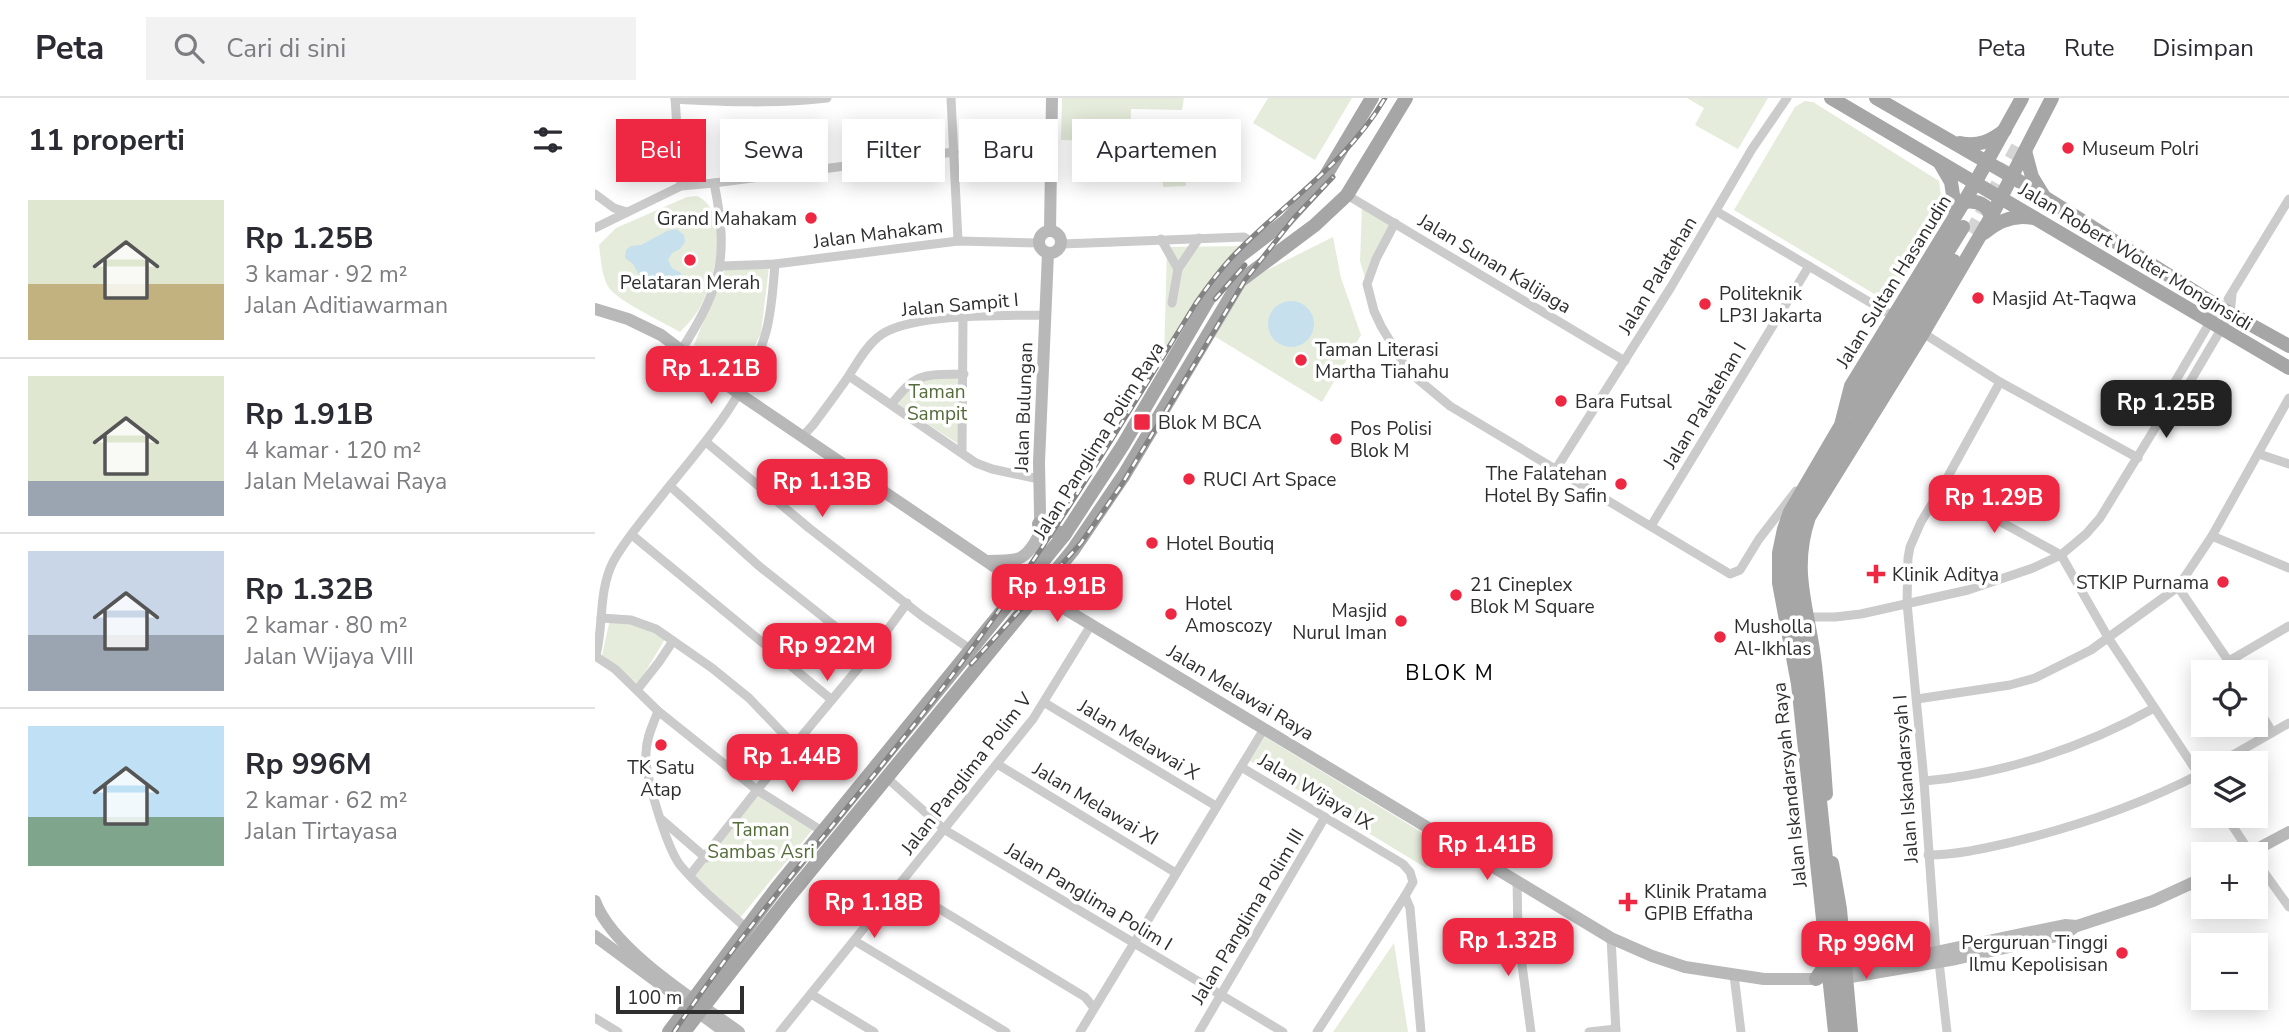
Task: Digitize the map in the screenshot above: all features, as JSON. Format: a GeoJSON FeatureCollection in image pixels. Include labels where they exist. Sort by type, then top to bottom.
{"type":"FeatureCollection","features":[{"type":"Feature","properties":{"kind":"main road"},"geometry":{"type":"LineString","coordinates":[[1050,230],[1052,98]]}},
{"type":"Feature","properties":{"kind":"main road","name":"Jalan Panglima Polim Raya"},"geometry":{"type":"LineString","coordinates":[[684,1032],[695,1006],[746,928],[1065,534],[1109,466],[1214,290],[1240,256],[1287,220],[1322,182],[1372,98]]}},
{"type":"Feature","properties":{"kind":"main road","name":"Jalan Panglima Polim Raya"},"geometry":{"type":"LineString","coordinates":[[669,1032],[695,1006],[1040,593],[1094,521],[1124,475],[1240,281],[1315,225],[1347,195],[1406,98]]}},
{"type":"Feature","properties":{"kind":"main road","name":"Jalan Robert Wolter Monginsidi"},"geometry":{"type":"LineString","coordinates":[[1831,98],[2289,368]]}},
{"type":"Feature","properties":{"kind":"main road"},"geometry":{"type":"LineString","coordinates":[[1864,117],[1875,98]]}},
{"type":"Feature","properties":{"kind":"main road","name":"Jalan Robert Wolter Monginsidi"},"geometry":{"type":"LineString","coordinates":[[1875,98],[2011,176],[2225,311],[2289,346]]}},
{"type":"Feature","properties":{"kind":"main road"},"geometry":{"type":"LineString","coordinates":[[2022,98],[2017,143],[2043,197]]}},
{"type":"Feature","properties":{"kind":"main road"},"geometry":{"type":"LineString","coordinates":[[1997,146],[2000,156],[2012,162],[2033,98]]}},
{"type":"Feature","properties":{"kind":"main road"},"geometry":{"type":"LineString","coordinates":[[2017,143],[2044,98]]}},
{"type":"Feature","properties":{"kind":"main road"},"geometry":{"type":"LineString","coordinates":[[2017,143],[2052,98]]}},
{"type":"Feature","properties":{"kind":"main road"},"geometry":{"type":"LineString","coordinates":[[1952,142],[1977,145],[1995,138],[2017,143]]}},
{"type":"Feature","properties":{"kind":"main road","name":"Jalan Sultan Hasanudin"},"geometry":{"type":"LineString","coordinates":[[1786,618],[1779,583],[1779,554],[1784,529],[1790,512],[1820,459],[1846,427],[1851,386],[1893,316],[1967,223],[1991,217],[2011,176],[2017,143],[1997,146],[1975,183],[1967,223],[1923,333],[1809,517],[1800,552],[1799,578],[1808,617]]}},
{"type":"Feature","properties":{"kind":"main road"},"geometry":{"type":"LineString","coordinates":[[1938,159],[1967,223]]}},
{"type":"Feature","properties":{"kind":"main road"},"geometry":{"type":"LineString","coordinates":[[1846,427],[1875,388],[1967,223],[1975,201],[1990,211],[1991,217]]}},
{"type":"Feature","properties":{"kind":"main road"},"geometry":{"type":"LineString","coordinates":[[1967,223],[1997,222],[2025,216],[2041,220]]}},
{"type":"Feature","properties":{"kind":"main road"},"geometry":{"type":"LineString","coordinates":[[1844,1032],[1811,714],[1790,591],[1792,537],[1846,427],[1967,223]]}},
{"type":"Feature","properties":{"kind":"main road"},"geometry":{"type":"LineString","coordinates":[[1050,230],[1059,234],[1062,244],[1057,251],[1044,248],[1042,234],[1050,230]]}},
{"type":"Feature","properties":{"kind":"main road","name":"Jalan Bulungan"},"geometry":{"type":"LineString","coordinates":[[1041,563],[1039,479],[1046,315],[1044,248]]}},
{"type":"Feature","properties":{"kind":"main road","name":"Jalan Melawai Raya"},"geometry":{"type":"LineString","coordinates":[[595,309],[628,319],[661,335],[738,393],[804,435],[986,561],[1611,938],[1652,956],[1685,967],[1764,979],[1846,972],[1937,957],[2065,925],[2077,926],[2153,901],[2191,884]]}},
{"type":"Feature","properties":{"kind":"main road"},"geometry":{"type":"LineString","coordinates":[[1870,418],[1875,388]]}},
{"type":"Feature","properties":{"kind":"main road"},"geometry":{"type":"LineString","coordinates":[[1109,466],[1124,475]]}},
{"type":"Feature","properties":{"kind":"main road"},"geometry":{"type":"LineString","coordinates":[[986,561],[1017,560],[1026,556],[1039,529],[1065,534]]}},
{"type":"Feature","properties":{"kind":"main road","name":"Jalan Iskandarsyah Raya"},"geometry":{"type":"LineString","coordinates":[[1808,617],[1817,682],[1827,811],[1851,1032]]}},
{"type":"Feature","properties":{"kind":"main road","name":"Jalan Iskandarsyah Raya"},"geometry":{"type":"LineString","coordinates":[[1786,618],[1798,684],[1826,974],[1835,1032]]}},
{"type":"Feature","properties":{"kind":"main road"},"geometry":{"type":"LineString","coordinates":[[2268,844],[2289,831]]}},
{"type":"Feature","properties":{"kind":"main road"},"geometry":{"type":"LineString","coordinates":[[595,901],[610,928],[637,956],[725,1032]]}},
{"type":"Feature","properties":{"kind":"main road"},"geometry":{"type":"LineString","coordinates":[[595,936],[695,1006],[739,1032]]}},
{"type":"Feature","properties":{"kind":"street"},"geometry":{"type":"LineString","coordinates":[[681,186],[675,99],[749,102],[827,98]]}},
{"type":"Feature","properties":{"kind":"street"},"geometry":{"type":"LineString","coordinates":[[951,98],[958,241]]}},
{"type":"Feature","properties":{"kind":"street","name":"Jalan Palatehan"},"geometry":{"type":"LineString","coordinates":[[1556,469],[1625,361],[1752,149],[1787,98]]}},
{"type":"Feature","properties":{"kind":"street"},"geometry":{"type":"LineString","coordinates":[[595,228],[681,186],[954,152]]}},
{"type":"Feature","properties":{"kind":"street"},"geometry":{"type":"LineString","coordinates":[[682,349],[706,309],[721,266],[722,225],[714,183]]}},
{"type":"Feature","properties":{"kind":"street"},"geometry":{"type":"LineString","coordinates":[[595,194],[614,208],[627,212]]}},
{"type":"Feature","properties":{"kind":"street","name":"Jalan Sunan Kalijaga"},"geometry":{"type":"LineString","coordinates":[[1347,195],[1625,361]]}},
{"type":"Feature","properties":{"kind":"street"},"geometry":{"type":"LineString","coordinates":[[1786,618],[1861,614],[1968,590],[2033,568],[2061,555],[2100,518],[2168,407],[2181,397],[2216,324],[2289,199]]}},
{"type":"Feature","properties":{"kind":"street"},"geometry":{"type":"LineString","coordinates":[[1716,211],[1893,316]]}},
{"type":"Feature","properties":{"kind":"street"},"geometry":{"type":"LineString","coordinates":[[1395,223],[1375,259],[1367,284],[1374,311],[1408,371],[1450,406],[1716,567],[1730,574],[1744,565],[1759,539],[1820,459]]}},
{"type":"Feature","properties":{"kind":"street"},"geometry":{"type":"LineString","coordinates":[[1062,244],[1244,237],[1254,244]]}},
{"type":"Feature","properties":{"kind":"street"},"geometry":{"type":"LineString","coordinates":[[1173,303],[1178,270],[1199,238]]}},
{"type":"Feature","properties":{"kind":"street"},"geometry":{"type":"LineString","coordinates":[[1161,239],[1178,270]]}},
{"type":"Feature","properties":{"kind":"street","name":"Jalan Mahakam"},"geometry":{"type":"LineString","coordinates":[[721,266],[775,264],[958,241],[1044,248]]}},
{"type":"Feature","properties":{"kind":"street"},"geometry":{"type":"LineString","coordinates":[[775,264],[766,333],[738,393],[706,442],[614,560],[602,595],[596,655],[615,669],[658,712],[757,789],[822,831]]}},
{"type":"Feature","properties":{"kind":"street","name":"Jalan Palatehan I"},"geometry":{"type":"LineString","coordinates":[[1651,526],[1809,267]]}},
{"type":"Feature","properties":{"kind":"street","name":"Jalan Sampit I"},"geometry":{"type":"LineString","coordinates":[[804,435],[866,349],[890,328],[964,318],[1046,315]]}},
{"type":"Feature","properties":{"kind":"street"},"geometry":{"type":"LineString","coordinates":[[962,453],[964,318]]}},
{"type":"Feature","properties":{"kind":"street"},"geometry":{"type":"LineString","coordinates":[[1923,333],[2000,382],[2138,458]]}},
{"type":"Feature","properties":{"kind":"street"},"geometry":{"type":"LineString","coordinates":[[892,404],[915,379],[926,375],[964,374]]}},
{"type":"Feature","properties":{"kind":"street"},"geometry":{"type":"LineString","coordinates":[[849,376],[976,463],[1039,479]]}},
{"type":"Feature","properties":{"kind":"street","name":"Jalan Iskandarsyah I"},"geometry":{"type":"LineString","coordinates":[[1947,1032],[1937,957],[1907,603],[1910,547],[1921,522],[2000,382]]}},
{"type":"Feature","properties":{"kind":"street"},"geometry":{"type":"LineString","coordinates":[[1917,699],[2010,685],[2035,678],[2109,639],[2178,587],[2212,536],[2289,398]]}},
{"type":"Feature","properties":{"kind":"street"},"geometry":{"type":"LineString","coordinates":[[706,442],[809,528],[970,649]]}},
{"type":"Feature","properties":{"kind":"street"},"geometry":{"type":"LineString","coordinates":[[2259,454],[2289,464]]}},
{"type":"Feature","properties":{"kind":"street"},"geometry":{"type":"LineString","coordinates":[[670,486],[759,566],[870,654]]}},
{"type":"Feature","properties":{"kind":"street"},"geometry":{"type":"LineString","coordinates":[[1941,489],[2061,555],[2109,639],[2191,760]]}},
{"type":"Feature","properties":{"kind":"street"},"geometry":{"type":"LineString","coordinates":[[632,536],[832,700]]}},
{"type":"Feature","properties":{"kind":"street"},"geometry":{"type":"LineString","coordinates":[[2212,536],[2289,568]]}},
{"type":"Feature","properties":{"kind":"street"},"geometry":{"type":"LineString","coordinates":[[2178,587],[2228,660]]}},
{"type":"Feature","properties":{"kind":"street"},"geometry":{"type":"LineString","coordinates":[[690,875],[706,858],[757,789],[870,654],[907,603]]}},
{"type":"Feature","properties":{"kind":"street"},"geometry":{"type":"LineString","coordinates":[[601,618],[639,622],[656,629],[749,698],[795,746]]}},
{"type":"Feature","properties":{"kind":"street","name":"Jalan Panglima Polim V"},"geometry":{"type":"LineString","coordinates":[[780,1032],[1045,703],[1091,625]]}},
{"type":"Feature","properties":{"kind":"street"},"geometry":{"type":"LineString","coordinates":[[2231,660],[2289,626]]}},
{"type":"Feature","properties":{"kind":"street"},"geometry":{"type":"LineString","coordinates":[[636,690],[660,662],[673,641]]}},
{"type":"Feature","properties":{"kind":"street","name":"Jalan Melawai X"},"geometry":{"type":"LineString","coordinates":[[1045,703],[1216,806]]}},
{"type":"Feature","properties":{"kind":"street"},"geometry":{"type":"LineString","coordinates":[[1924,781],[2016,764],[2098,737],[2154,708]]}},
{"type":"Feature","properties":{"kind":"street"},"geometry":{"type":"LineString","coordinates":[[658,712],[647,743],[647,771],[661,819],[678,862],[746,928]]}},
{"type":"Feature","properties":{"kind":"street"},"geometry":{"type":"LineString","coordinates":[[2240,751],[2289,723]]}},
{"type":"Feature","properties":{"kind":"street"},"geometry":{"type":"LineString","coordinates":[[2268,725],[2272,732]]}},
{"type":"Feature","properties":{"kind":"street"},"geometry":{"type":"LineString","coordinates":[[1080,1032],[1264,729]]}},
{"type":"Feature","properties":{"kind":"street","name":"Jalan Melawai XI"},"geometry":{"type":"LineString","coordinates":[[997,764],[1176,873]]}},
{"type":"Feature","properties":{"kind":"street","name":"Jalan Wijaya IX"},"geometry":{"type":"LineString","coordinates":[[1241,767],[1403,864],[1410,872],[1413,882],[1405,896],[1409,902],[1421,1032]]}},
{"type":"Feature","properties":{"kind":"street","name":"Jalan Panglima Polim I"},"geometry":{"type":"LineString","coordinates":[[886,777],[945,830],[1283,1032]]}},
{"type":"Feature","properties":{"kind":"street"},"geometry":{"type":"LineString","coordinates":[[1928,855],[1988,847],[2076,826],[2191,781]]}},
{"type":"Feature","properties":{"kind":"street","name":"Jalan Panglima Polim III"},"geometry":{"type":"LineString","coordinates":[[1199,1032],[1325,817]]}},
{"type":"Feature","properties":{"kind":"street"},"geometry":{"type":"LineString","coordinates":[[661,819],[706,858]]}},
{"type":"Feature","properties":{"kind":"street"},"geometry":{"type":"LineString","coordinates":[[2268,878],[2289,907]]}},
{"type":"Feature","properties":{"kind":"street"},"geometry":{"type":"LineString","coordinates":[[1517,880],[1518,934],[1531,1032]]}},
{"type":"Feature","properties":{"kind":"street"},"geometry":{"type":"LineString","coordinates":[[900,885],[1085,997],[1094,1008]]}},
{"type":"Feature","properties":{"kind":"street"},"geometry":{"type":"LineString","coordinates":[[1317,1032],[1405,896]]}},
{"type":"Feature","properties":{"kind":"street"},"geometry":{"type":"LineString","coordinates":[[1589,1032],[1616,1030],[1611,938]]}},
{"type":"Feature","properties":{"kind":"street"},"geometry":{"type":"LineString","coordinates":[[855,941],[1006,1032]]}},
{"type":"Feature","properties":{"kind":"street"},"geometry":{"type":"LineString","coordinates":[[1734,975],[1741,1032]]}},
{"type":"Feature","properties":{"kind":"street"},"geometry":{"type":"LineString","coordinates":[[811,994],[874,1032]]}},
{"type":"Feature","properties":{"kind":"street"},"geometry":{"type":"LineString","coordinates":[[1085,997],[1101,997]]}},
{"type":"Feature","properties":{"kind":"street"},"geometry":{"type":"LineString","coordinates":[[595,1018],[618,1032]]}},
{"type":"Feature","properties":{"kind":"green space"},"geometry":{"type":"Polygon","coordinates":[[[1062,98],[1184,98],[1182,110],[1131,109],[1131,119],[1072,119],[1072,140],[1061,140],[1062,98]]]}},
{"type":"Feature","properties":{"kind":"green space"},"geometry":{"type":"Polygon","coordinates":[[[1268,98],[1352,98],[1315,160],[1253,123],[1268,98]]]}},
{"type":"Feature","properties":{"kind":"green space"},"geometry":{"type":"Polygon","coordinates":[[[1687,98],[1768,98],[1738,149],[1695,125],[1704,108],[1687,98]]]}},
{"type":"Feature","properties":{"kind":"green space"},"geometry":{"type":"Polygon","coordinates":[[[1805,101],[1813,102],[1939,181],[1943,213],[1893,296],[1886,301],[1734,210],[1795,107],[1805,101]]]}},
{"type":"Feature","properties":{"kind":"green space"},"geometry":{"type":"Polygon","coordinates":[[[1163,182],[1186,182],[1186,186],[1163,187],[1163,182]]]}},
{"type":"Feature","properties":{"kind":"green space"},"geometry":{"type":"Polygon","coordinates":[[[697,196],[707,204],[714,215],[717,229],[716,260],[701,305],[680,332],[632,305],[609,288],[603,272],[599,245],[616,228],[687,197],[697,196]]]}},
{"type":"Feature","properties":{"kind":"green space"},"geometry":{"type":"Polygon","coordinates":[[[1362,206],[1395,228],[1366,281],[1360,261],[1362,206]]]}},
{"type":"Feature","properties":{"kind":"green space"},"geometry":{"type":"Polygon","coordinates":[[[1333,237],[1341,278],[1361,335],[1322,402],[1214,336],[1241,287],[1261,273],[1333,237]]]}},
{"type":"Feature","properties":{"kind":"green space"},"geometry":{"type":"Polygon","coordinates":[[[1247,246],[1228,260],[1213,278],[1164,361],[1167,247],[1247,246]]]}},
{"type":"Feature","properties":{"kind":"green space"},"geometry":{"type":"Polygon","coordinates":[[[769,267],[761,333],[741,373],[694,345],[725,268],[769,267]]]}},
{"type":"Feature","properties":{"kind":"green space","name":"Taman Sampit"},"geometry":{"type":"Polygon","coordinates":[[[960,378],[960,445],[898,405],[916,383],[931,379],[960,378]]]}},
{"type":"Feature","properties":{"kind":"green space"},"geometry":{"type":"Polygon","coordinates":[[[610,619],[647,628],[665,639],[638,684],[602,655],[610,619]]]}},
{"type":"Feature","properties":{"kind":"green space"},"geometry":{"type":"Polygon","coordinates":[[[1265,737],[1441,844],[1426,868],[1250,761],[1265,737]]]}},
{"type":"Feature","properties":{"kind":"green space","name":"Taman Sambas Asri"},"geometry":{"type":"Polygon","coordinates":[[[755,792],[813,829],[740,918],[695,875],[755,792]]]}},
{"type":"Feature","properties":{"kind":"green space"},"geometry":{"type":"Polygon","coordinates":[[[1394,943],[1408,1032],[1333,1032],[1394,943]]]}},
{"type":"Feature","properties":{"kind":"water"},"geometry":{"type":"Polygon","coordinates":[[[676,229],[684,235],[685,242],[668,260],[672,268],[681,273],[682,280],[679,285],[663,284],[656,289],[646,287],[633,264],[625,258],[626,250],[676,229]]]}},
{"type":"Feature","properties":{"kind":"water"},"geometry":{"type":"Polygon","coordinates":[[[1291,301],[1308,307],[1314,324],[1308,341],[1291,347],[1274,341],[1268,324],[1274,307],[1291,301]]]}},
{"type":"Feature","properties":{"kind":"tunnel"},"geometry":{"type":"LineString","coordinates":[[1971,233],[2021,141]]}},
{"type":"Feature","properties":{"kind":"railway"},"geometry":{"type":"LineString","coordinates":[[674,1032],[746,933],[901,742],[975,644],[1061,518],[1196,303],[1214,279],[1233,256],[1334,163],[1370,121],[1385,98]]}},
{"type":"Feature","properties":{"kind":"railway"},"geometry":{"type":"LineString","coordinates":[[971,664],[1081,543],[1122,484],[1245,280],[1294,218],[1333,177]]}},
{"type":"Feature","properties":{"kind":"railway"},"geometry":{"type":"LineString","coordinates":[[1215,299],[1245,265]]}},
{"type":"Feature","properties":{"kind":"place","name":"Museum Polri"},"geometry":{"type":"Point","coordinates":[2068,148]}},
{"type":"Feature","properties":{"kind":"place","name":"Grand Mahakam"},"geometry":{"type":"Point","coordinates":[811,218]}},
{"type":"Feature","properties":{"kind":"place","name":"Pelataran Merah"},"geometry":{"type":"Point","coordinates":[690,260]}},
{"type":"Feature","properties":{"kind":"place","name":"Masjid At-Taqwa"},"geometry":{"type":"Point","coordinates":[1978,298]}},
{"type":"Feature","properties":{"kind":"place","name":"Politeknik LP3I Jakarta"},"geometry":{"type":"Point","coordinates":[1705,304]}},
{"type":"Feature","properties":{"kind":"place","name":"Taman Literasi Martha Tiahahu"},"geometry":{"type":"Point","coordinates":[1301,360]}},
{"type":"Feature","properties":{"kind":"place","name":"Bara Futsal"},"geometry":{"type":"Point","coordinates":[1561,401]}},
{"type":"Feature","properties":{"kind":"place","name":"Blok M BCA"},"geometry":{"type":"Point","coordinates":[1142,422]}},
{"type":"Feature","properties":{"kind":"place","name":"Pos Polisi Blok M"},"geometry":{"type":"Point","coordinates":[1336,439]}},
{"type":"Feature","properties":{"kind":"place","name":"RUCI Art Space"},"geometry":{"type":"Point","coordinates":[1189,479]}},
{"type":"Feature","properties":{"kind":"place","name":"The Falatehan Hotel By Safin"},"geometry":{"type":"Point","coordinates":[1621,484]}},
{"type":"Feature","properties":{"kind":"place","name":"Hotel Boutiq"},"geometry":{"type":"Point","coordinates":[1152,543]}},
{"type":"Feature","properties":{"kind":"place","name":"Klinik Aditya"},"geometry":{"type":"Point","coordinates":[1876,574]}},
{"type":"Feature","properties":{"kind":"place","name":"STKIP Purnama"},"geometry":{"type":"Point","coordinates":[2223,582]}},
{"type":"Feature","properties":{"kind":"place","name":"21 Cineplex Blok M Square"},"geometry":{"type":"Point","coordinates":[1456,595]}},
{"type":"Feature","properties":{"kind":"place","name":"Hotel Amoscozy"},"geometry":{"type":"Point","coordinates":[1171,614]}},
{"type":"Feature","properties":{"kind":"place","name":"Masjid Nurul Iman"},"geometry":{"type":"Point","coordinates":[1401,621]}},
{"type":"Feature","properties":{"kind":"place","name":"Musholla Al-Ikhlas"},"geometry":{"type":"Point","coordinates":[1720,637]}},
{"type":"Feature","properties":{"kind":"place","name":"TK Satu Atap"},"geometry":{"type":"Point","coordinates":[661,745]}},
{"type":"Feature","properties":{"kind":"place","name":"Klinik Pratama GPIB Effatha"},"geometry":{"type":"Point","coordinates":[1628,902]}},
{"type":"Feature","properties":{"kind":"place","name":"Perguruan Tinggi Ilmu Kepolisisan"},"geometry":{"type":"Point","coordinates":[2122,953]}},
{"type":"Feature","properties":{"kind":"district","name":"BLOK M"},"geometry":{"type":"Point","coordinates":[1450,673]}}]}
